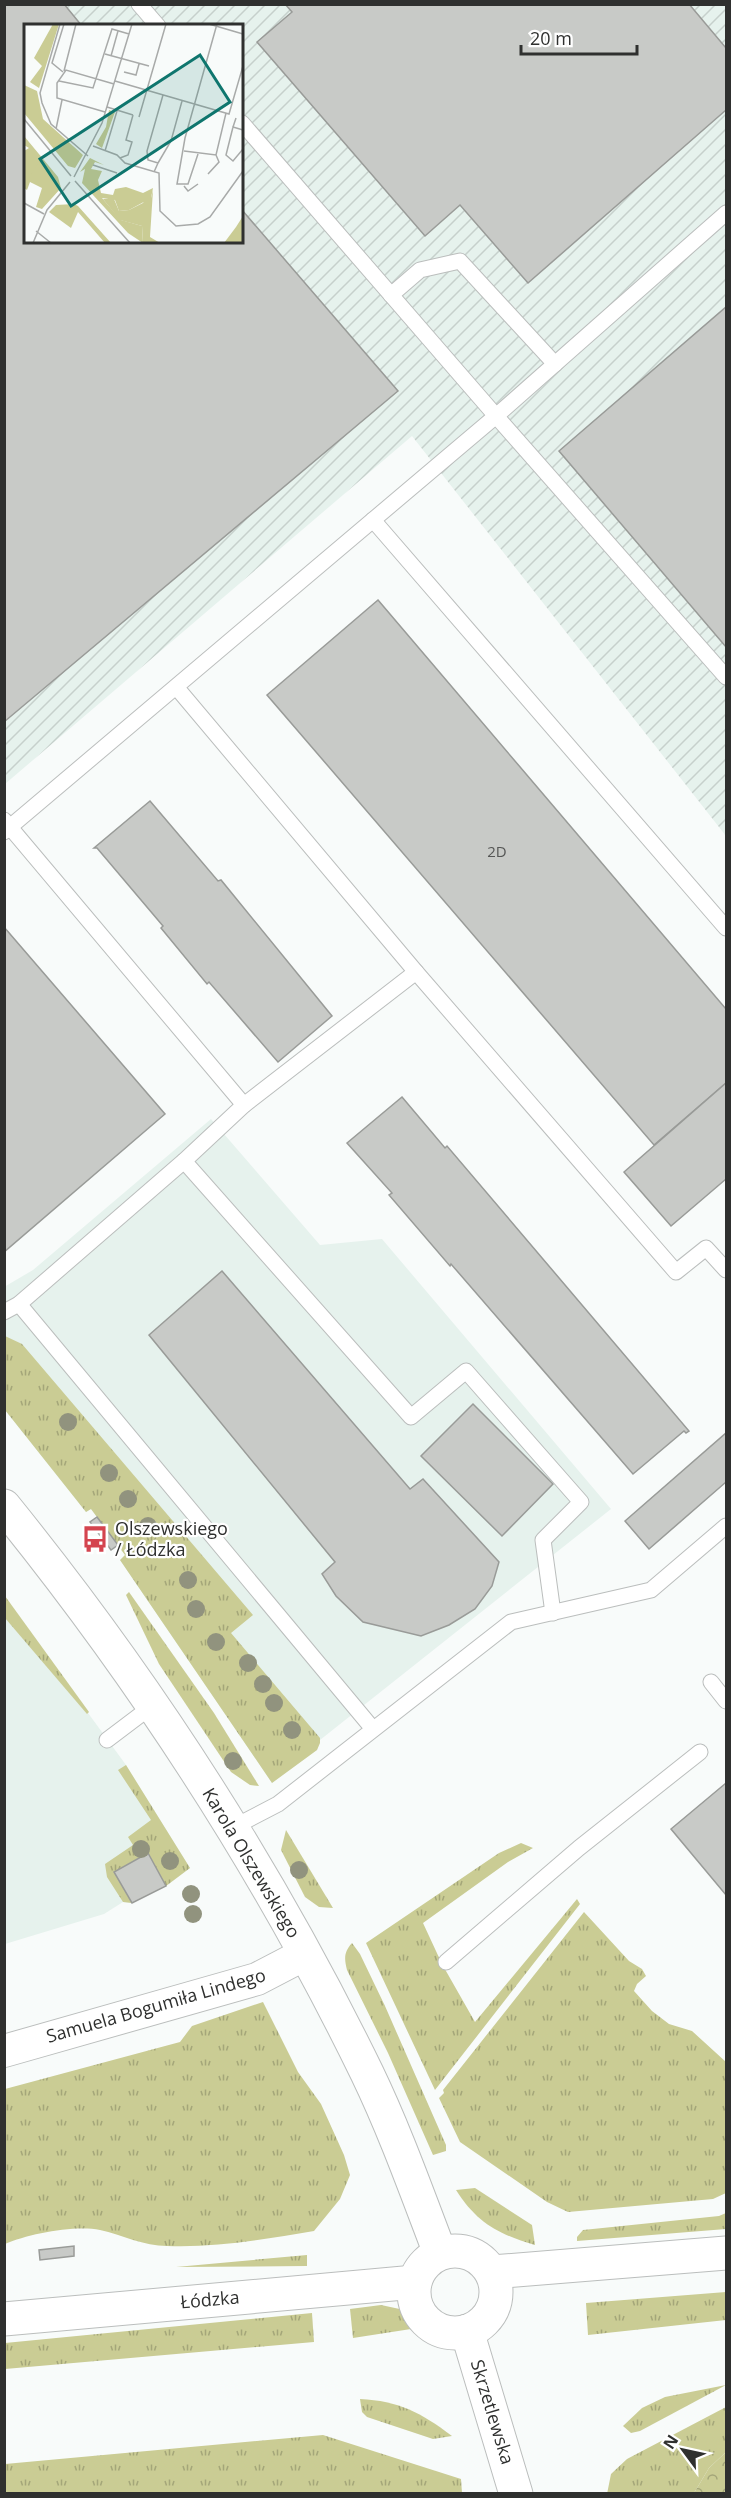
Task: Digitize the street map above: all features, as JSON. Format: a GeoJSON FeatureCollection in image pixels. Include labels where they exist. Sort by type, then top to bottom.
{"type":"FeatureCollection","features":[{"type":"Feature","properties":{"kind":"street","name":"Karola Olszewskiego"},"geometry":{"type":"LineString","coordinates":[[4,1506],[50,1562],[152,1706],[232,1828],[305,1954],[368,2074],[412,2177],[440,2253]]}},
{"type":"Feature","properties":{"kind":"street","name":"Samuela Bogumiła Lindego"},"geometry":{"type":"LineString","coordinates":[[4,2051],[257,1979],[305,1954]]}},
{"type":"Feature","properties":{"kind":"street"},"geometry":{"type":"LineString","coordinates":[[460,2250],[478,2257],[492,2272],[497,2290],[494,2307],[483,2322],[467,2331],[446,2332],[426,2322],[415,2304],[415,2282],[424,2264],[440,2253],[460,2250]]}},
{"type":"Feature","properties":{"kind":"street"},"geometry":{"type":"LineString","coordinates":[[492,2272],[726,2253]]}},
{"type":"Feature","properties":{"kind":"street","name":"Łódzka"},"geometry":{"type":"LineString","coordinates":[[4,2319],[415,2282]]}},
{"type":"Feature","properties":{"kind":"street","name":"Skrzetlewska"},"geometry":{"type":"LineString","coordinates":[[467,2331],[516,2493]]}},
{"type":"Feature","properties":{"kind":"lane"},"geometry":{"type":"LineString","coordinates":[[139,4],[156,24]]}},
{"type":"Feature","properties":{"kind":"lane"},"geometry":{"type":"LineString","coordinates":[[243,124],[726,677]]}},
{"type":"Feature","properties":{"kind":"lane"},"geometry":{"type":"LineString","coordinates":[[244,1105],[6,827],[177,688],[496,416],[726,213]]}},
{"type":"Feature","properties":{"kind":"lane"},"geometry":{"type":"LineString","coordinates":[[391,295],[420,270],[460,261],[555,364]]}},
{"type":"Feature","properties":{"kind":"lane"},"geometry":{"type":"LineString","coordinates":[[374,520],[726,928]]}},
{"type":"Feature","properties":{"kind":"lane"},"geometry":{"type":"LineString","coordinates":[[177,688],[416,972],[676,1272],[706,1248],[726,1270]]}},
{"type":"Feature","properties":{"kind":"lane"},"geometry":{"type":"LineString","coordinates":[[4,1312],[19,1304],[184,1161],[244,1105],[416,972]]}},
{"type":"Feature","properties":{"kind":"lane"},"geometry":{"type":"LineString","coordinates":[[184,1161],[411,1418],[466,1371],[581,1502],[543,1540],[553,1613]]}},
{"type":"Feature","properties":{"kind":"lane"},"geometry":{"type":"LineString","coordinates":[[19,1304],[373,1730]]}},
{"type":"Feature","properties":{"kind":"lane"},"geometry":{"type":"LineString","coordinates":[[232,1828],[278,1804],[511,1622],[651,1590],[726,1526]]}},
{"type":"Feature","properties":{"kind":"lane"},"geometry":{"type":"LineString","coordinates":[[711,1682],[726,1701]]}},
{"type":"Feature","properties":{"kind":"lane"},"geometry":{"type":"LineString","coordinates":[[107,1740],[152,1706]]}},
{"type":"Feature","properties":{"kind":"lane"},"geometry":{"type":"LineString","coordinates":[[446,1962],[579,1848],[700,1752]]}},
{"type":"Feature","properties":{"kind":"shaded area"},"geometry":{"type":"Polygon","coordinates":[[[5,5],[726,5],[726,836],[412,436],[5,784],[5,5]]]}},
{"type":"Feature","properties":{"kind":"shaded area"},"geometry":{"type":"Polygon","coordinates":[[[211,1119],[320,1245],[382,1239],[611,1509],[320,1740],[317,1750],[272,1783],[120,1560],[125,1555],[91,1509],[86,1512],[5,1410],[4,1287],[33,1270],[211,1119]]]}},
{"type":"Feature","properties":{"kind":"shaded area"},"geometry":{"type":"Polygon","coordinates":[[[4,1598],[126,1765],[190,1868],[166,1886],[132,1903],[123,1902],[104,1914],[5,1944],[4,1598]]]}},
{"type":"Feature","properties":{"kind":"green space"},"geometry":{"type":"Polygon","coordinates":[[[5,1336],[22,1344],[253,1615],[231,1633],[320,1738],[317,1750],[272,1783],[120,1560],[125,1555],[91,1509],[86,1512],[5,1410],[5,1336]]]}},
{"type":"Feature","properties":{"kind":"green space"},"geometry":{"type":"Polygon","coordinates":[[[129,1592],[214,1713],[259,1786],[250,1785],[231,1772],[159,1664],[126,1595],[129,1592]]]}},
{"type":"Feature","properties":{"kind":"green space"},"geometry":{"type":"Polygon","coordinates":[[[5,1596],[89,1712],[87,1714],[5,1618],[5,1596]]]}},
{"type":"Feature","properties":{"kind":"green space"},"geometry":{"type":"Polygon","coordinates":[[[126,1765],[190,1868],[166,1886],[148,1853],[114,1872],[132,1903],[123,1902],[107,1877],[105,1864],[133,1845],[128,1837],[151,1820],[118,1770],[126,1765]]]}},
{"type":"Feature","properties":{"kind":"green space"},"geometry":{"type":"Polygon","coordinates":[[[286,1830],[333,1908],[319,1907],[305,1897],[281,1850],[286,1830]]]}},
{"type":"Feature","properties":{"kind":"green space"},"geometry":{"type":"Polygon","coordinates":[[[521,1843],[533,1848],[508,1862],[423,1923],[442,1964],[475,2022],[577,1899],[580,1904],[435,2090],[366,1943],[499,1853],[521,1843]]]}},
{"type":"Feature","properties":{"kind":"green space"},"geometry":{"type":"Polygon","coordinates":[[[584,1912],[629,1961],[642,1969],[646,1976],[637,1984],[634,1991],[652,2011],[669,2024],[692,2031],[726,2062],[726,2193],[713,2199],[568,2212],[547,2202],[460,2142],[439,2098],[444,2093],[443,2090],[584,1912]]]}},
{"type":"Feature","properties":{"kind":"green space"},"geometry":{"type":"Polygon","coordinates":[[[352,1943],[360,1954],[385,2006],[446,2145],[446,2151],[433,2155],[388,2053],[347,1970],[345,1955],[352,1943]]]}},
{"type":"Feature","properties":{"kind":"green space"},"geometry":{"type":"Polygon","coordinates":[[[263,2002],[298,2072],[321,2104],[344,2155],[350,2175],[340,2199],[314,2231],[203,2246],[158,2246],[100,2230],[77,2229],[38,2234],[5,2244],[5,2089],[180,2042],[192,2026],[263,2002]]]}},
{"type":"Feature","properties":{"kind":"green space"},"geometry":{"type":"Polygon","coordinates":[[[475,2188],[532,2225],[535,2245],[490,2226],[472,2211],[456,2190],[475,2188]]]}},
{"type":"Feature","properties":{"kind":"green space"},"geometry":{"type":"Polygon","coordinates":[[[726,2213],[726,2229],[577,2241],[577,2237],[583,2230],[719,2216],[726,2213]]]}},
{"type":"Feature","properties":{"kind":"green space"},"geometry":{"type":"Polygon","coordinates":[[[307,2255],[307,2266],[176,2267],[307,2255]]]}},
{"type":"Feature","properties":{"kind":"green space"},"geometry":{"type":"Polygon","coordinates":[[[726,2292],[726,2320],[588,2335],[586,2303],[726,2292]]]}},
{"type":"Feature","properties":{"kind":"green space"},"geometry":{"type":"Polygon","coordinates":[[[381,2305],[409,2311],[418,2321],[411,2329],[353,2338],[350,2309],[381,2305]]]}},
{"type":"Feature","properties":{"kind":"green space"},"geometry":{"type":"Polygon","coordinates":[[[312,2313],[314,2342],[5,2369],[5,2343],[312,2313]]]}},
{"type":"Feature","properties":{"kind":"green space"},"geometry":{"type":"Polygon","coordinates":[[[726,2385],[640,2431],[631,2433],[623,2426],[642,2408],[665,2397],[726,2385]]]}},
{"type":"Feature","properties":{"kind":"green space"},"geometry":{"type":"Polygon","coordinates":[[[360,2399],[386,2402],[409,2409],[430,2420],[452,2436],[433,2439],[367,2417],[362,2412],[360,2399]]]}},
{"type":"Feature","properties":{"kind":"green space"},"geometry":{"type":"Polygon","coordinates":[[[726,2407],[726,2452],[709,2468],[694,2493],[607,2494],[611,2474],[627,2459],[726,2407]]]}},
{"type":"Feature","properties":{"kind":"green space"},"geometry":{"type":"Polygon","coordinates":[[[323,2435],[461,2479],[462,2493],[5,2493],[5,2464],[323,2435]]]}},
{"type":"Feature","properties":{"kind":"green space"},"geometry":{"type":"Polygon","coordinates":[[[726,2452],[726,2493],[694,2493],[709,2468],[726,2452]]]}},
{"type":"Feature","properties":{"kind":"building"},"geometry":{"type":"Polygon","coordinates":[[[4,4],[64,4],[80,24],[24,24],[24,243],[243,243],[243,211],[398,391],[4,722],[4,4]]]}},
{"type":"Feature","properties":{"kind":"building"},"geometry":{"type":"Polygon","coordinates":[[[285,4],[689,4],[726,48],[726,110],[528,283],[460,205],[425,236],[257,42],[292,12],[285,4]]]}},
{"type":"Feature","properties":{"kind":"building"},"geometry":{"type":"Polygon","coordinates":[[[726,307],[726,647],[559,451],[726,307]]]}},
{"type":"Feature","properties":{"kind":"building"},"geometry":{"type":"Polygon","coordinates":[[[378,600],[726,1009],[726,1083],[654,1145],[267,695],[378,600]]]}},
{"type":"Feature","properties":{"kind":"building"},"geometry":{"type":"Polygon","coordinates":[[[150,801],[218,881],[221,880],[332,1016],[278,1062],[209,982],[207,984],[161,928],[163,926],[97,848],[94,848],[150,801]]]}},
{"type":"Feature","properties":{"kind":"building"},"geometry":{"type":"Polygon","coordinates":[[[4,927],[165,1114],[4,1252],[4,927]]]}},
{"type":"Feature","properties":{"kind":"building"},"geometry":{"type":"Polygon","coordinates":[[[726,1083],[726,1179],[671,1226],[624,1172],[726,1083]]]}},
{"type":"Feature","properties":{"kind":"building"},"geometry":{"type":"Polygon","coordinates":[[[402,1097],[445,1148],[447,1146],[689,1431],[686,1433],[684,1431],[633,1474],[451,1264],[450,1266],[389,1195],[392,1193],[347,1143],[402,1097]]]}},
{"type":"Feature","properties":{"kind":"building"},"geometry":{"type":"Polygon","coordinates":[[[222,1271],[410,1489],[423,1479],[499,1562],[492,1586],[475,1609],[449,1625],[421,1636],[363,1622],[336,1596],[322,1574],[335,1562],[149,1335],[222,1271]]]}},
{"type":"Feature","properties":{"kind":"building"},"geometry":{"type":"Polygon","coordinates":[[[473,1404],[553,1484],[502,1536],[421,1456],[473,1404]]]}},
{"type":"Feature","properties":{"kind":"building"},"geometry":{"type":"Polygon","coordinates":[[[726,1433],[726,1482],[649,1549],[625,1521],[726,1433]]]}},
{"type":"Feature","properties":{"kind":"building"},"geometry":{"type":"Polygon","coordinates":[[[97,1517],[118,1545],[111,1550],[90,1522],[97,1517]]]}},
{"type":"Feature","properties":{"kind":"building"},"geometry":{"type":"Polygon","coordinates":[[[726,1783],[726,1895],[671,1829],[726,1783]]]}},
{"type":"Feature","properties":{"kind":"building"},"geometry":{"type":"Polygon","coordinates":[[[148,1853],[166,1886],[132,1903],[114,1872],[148,1853]]]}},
{"type":"Feature","properties":{"kind":"building"},"geometry":{"type":"Polygon","coordinates":[[[74,2246],[74,2256],[40,2260],[39,2250],[74,2246]]]}},
{"type":"Feature","properties":{"kind":"place","name":"Olszewskiego / Łódzka"},"geometry":{"type":"Point","coordinates":[95,1539]}}]}
